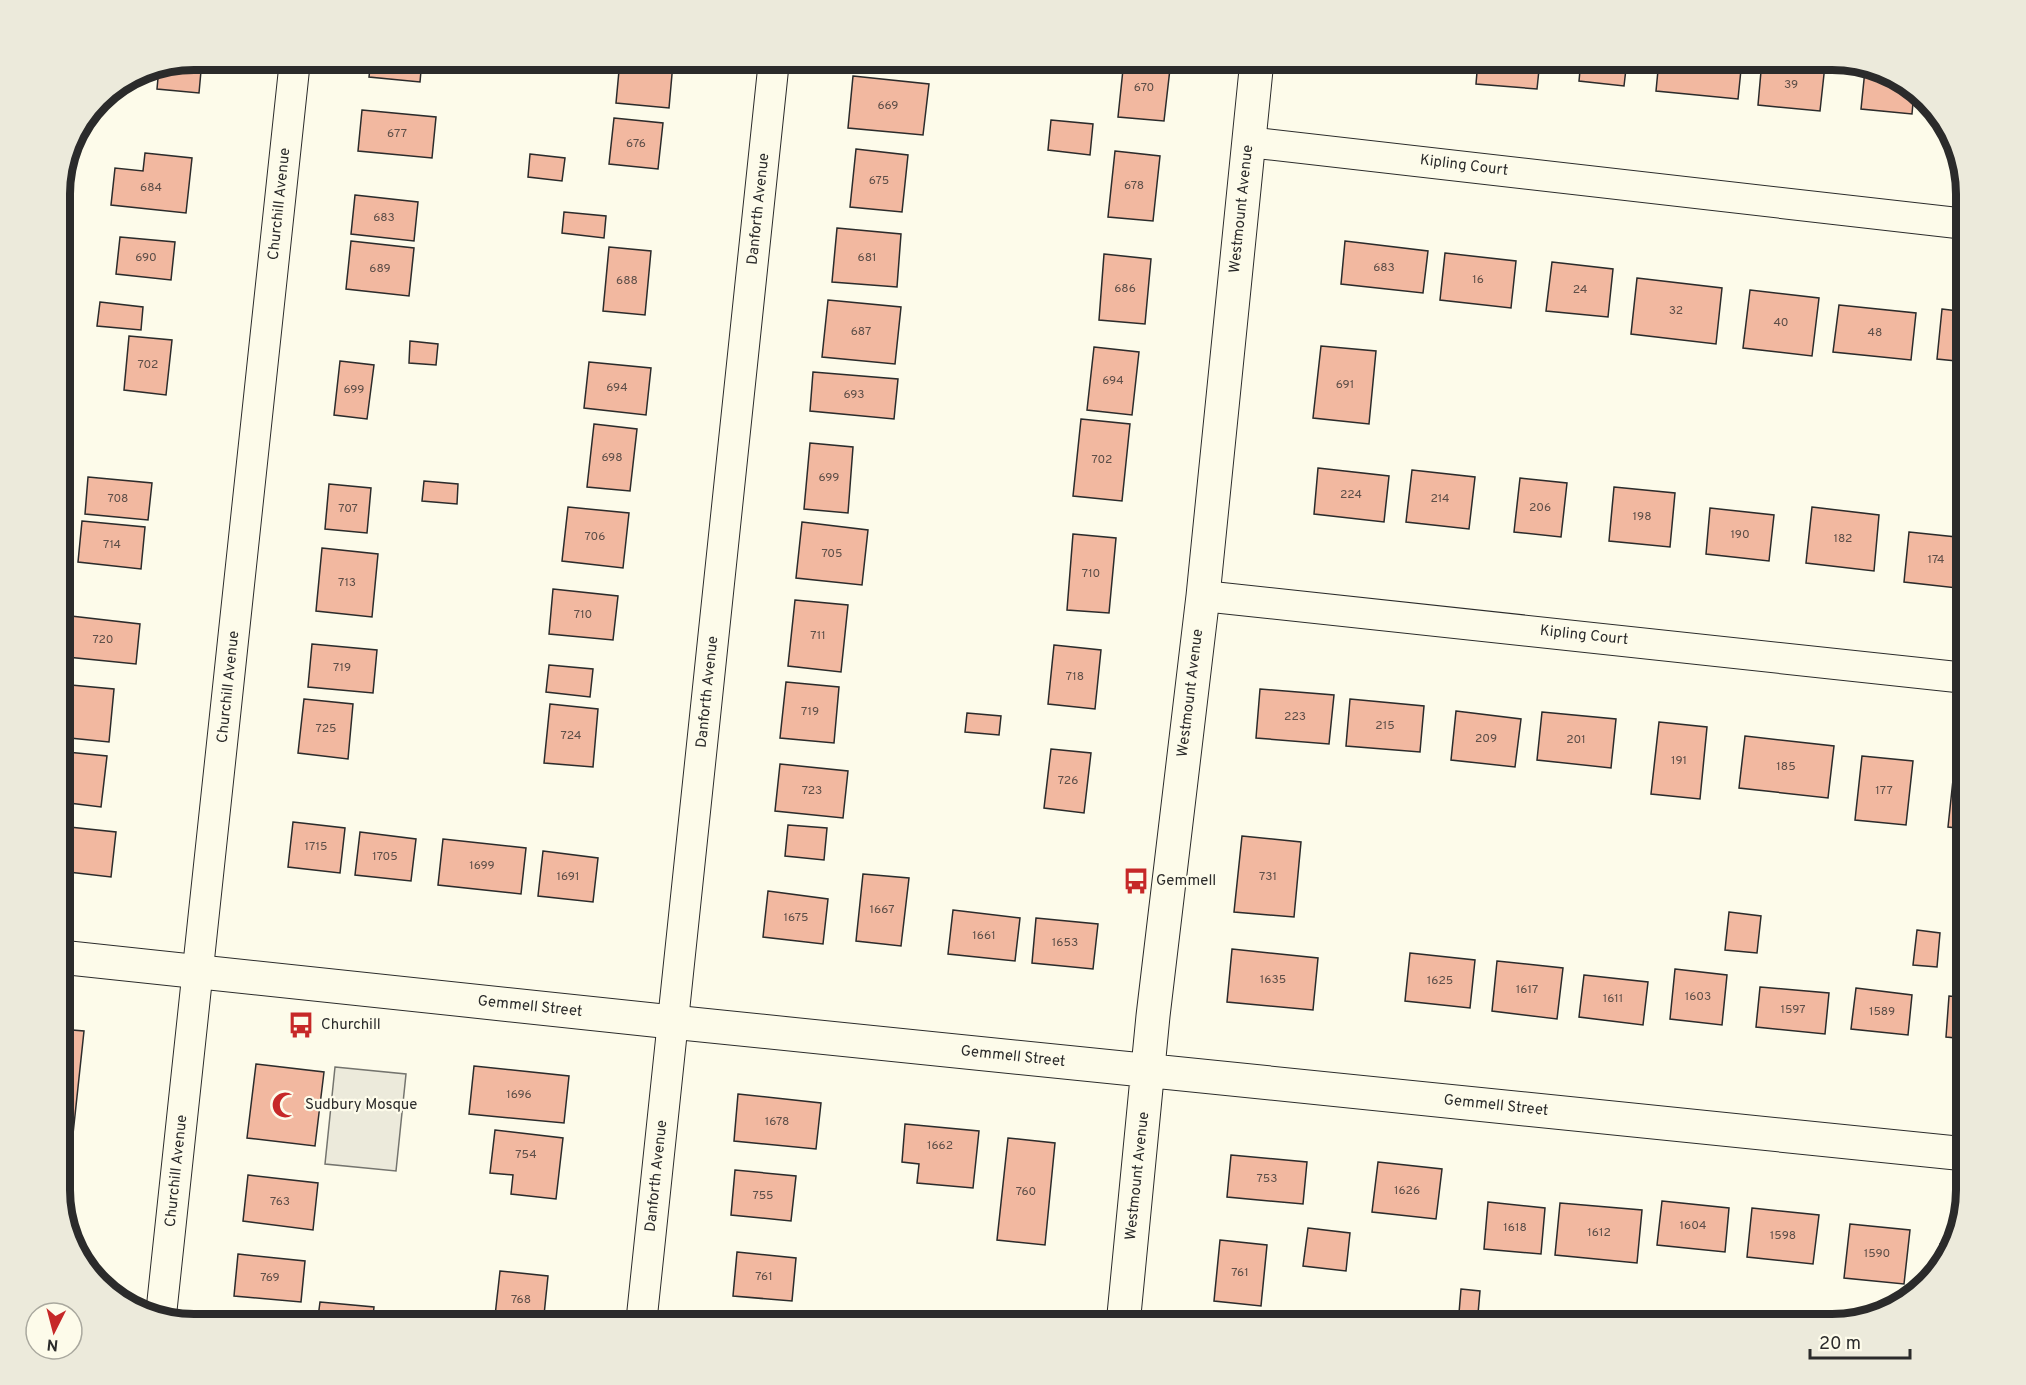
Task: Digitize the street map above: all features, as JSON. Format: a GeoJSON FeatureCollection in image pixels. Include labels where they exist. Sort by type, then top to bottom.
{"type":"FeatureCollection","features":[{"type":"Feature","properties":{"kind":"street","name":"Westmount Avenue"},"geometry":{"type":"LineString","coordinates":[[1124,1315],[1148,1071],[1203,596],[1256,70]]}},
{"type":"Feature","properties":{"kind":"street","name":"Churchill Avenue"},"geometry":{"type":"LineString","coordinates":[[162,1310],[294,71]]}},
{"type":"Feature","properties":{"kind":"street","name":"Danforth Avenue"},"geometry":{"type":"LineString","coordinates":[[642,1315],[773,71]]}},
{"type":"Feature","properties":{"kind":"street","name":"Kipling Court"},"geometry":{"type":"LineString","coordinates":[[1248,142],[1956,223]]}},
{"type":"Feature","properties":{"kind":"street","name":"Kipling Court"},"geometry":{"type":"LineString","coordinates":[[1203,596],[1956,677]]}},
{"type":"Feature","properties":{"kind":"street","name":"Gemmell Street"},"geometry":{"type":"LineString","coordinates":[[71,958],[1956,1153]]}},
{"type":"Feature","properties":{"kind":"shaded area"},"geometry":{"type":"Polygon","coordinates":[[[335,1067],[406,1074],[396,1171],[325,1164],[335,1067]]]}},
{"type":"Feature","properties":{"kind":"building"},"geometry":{"type":"Polygon","coordinates":[[[1123,70],[1170,70],[1164,121],[1118,117],[1123,70]]]}},
{"type":"Feature","properties":{"kind":"building"},"geometry":{"type":"Polygon","coordinates":[[[1477,70],[1539,70],[1537,89],[1476,84],[1477,70]]]}},
{"type":"Feature","properties":{"kind":"building"},"geometry":{"type":"Polygon","coordinates":[[[1580,70],[1626,70],[1624,86],[1579,81],[1580,70]]]}},
{"type":"Feature","properties":{"kind":"building"},"geometry":{"type":"Polygon","coordinates":[[[1658,70],[1741,70],[1738,99],[1656,91],[1658,70]]]}},
{"type":"Feature","properties":{"kind":"building"},"geometry":{"type":"Polygon","coordinates":[[[1761,70],[1824,70],[1820,111],[1758,105],[1761,70]]]}},
{"type":"Feature","properties":{"kind":"building"},"geometry":{"type":"Polygon","coordinates":[[[201,71],[199,93],[157,89],[158,76],[201,71]]]}},
{"type":"Feature","properties":{"kind":"building"},"geometry":{"type":"Polygon","coordinates":[[[370,71],[421,71],[420,82],[369,77],[370,71]]]}},
{"type":"Feature","properties":{"kind":"building"},"geometry":{"type":"Polygon","coordinates":[[[619,71],[672,71],[669,108],[616,103],[619,71]]]}},
{"type":"Feature","properties":{"kind":"building"},"geometry":{"type":"Polygon","coordinates":[[[1864,75],[1886,83],[1913,101],[1912,114],[1861,109],[1864,75]]]}},
{"type":"Feature","properties":{"kind":"building"},"geometry":{"type":"Polygon","coordinates":[[[853,76],[929,84],[923,135],[848,128],[853,76]]]}},
{"type":"Feature","properties":{"kind":"building"},"geometry":{"type":"Polygon","coordinates":[[[362,110],[436,117],[432,158],[358,151],[362,110]]]}},
{"type":"Feature","properties":{"kind":"building"},"geometry":{"type":"Polygon","coordinates":[[[614,118],[663,123],[658,169],[609,164],[614,118]]]}},
{"type":"Feature","properties":{"kind":"building"},"geometry":{"type":"Polygon","coordinates":[[[1051,120],[1093,124],[1090,155],[1048,150],[1051,120]]]}},
{"type":"Feature","properties":{"kind":"building"},"geometry":{"type":"Polygon","coordinates":[[[856,149],[908,155],[902,212],[850,207],[856,149]]]}},
{"type":"Feature","properties":{"kind":"building"},"geometry":{"type":"Polygon","coordinates":[[[1115,151],[1160,156],[1153,221],[1108,217],[1115,151]]]}},
{"type":"Feature","properties":{"kind":"building"},"geometry":{"type":"Polygon","coordinates":[[[145,153],[192,158],[186,213],[111,205],[115,168],[143,171],[145,153]]]}},
{"type":"Feature","properties":{"kind":"building"},"geometry":{"type":"Polygon","coordinates":[[[530,154],[565,158],[562,181],[528,177],[530,154]]]}},
{"type":"Feature","properties":{"kind":"building"},"geometry":{"type":"Polygon","coordinates":[[[355,195],[418,202],[414,241],[351,234],[355,195]]]}},
{"type":"Feature","properties":{"kind":"building"},"geometry":{"type":"Polygon","coordinates":[[[564,212],[606,216],[604,238],[562,233],[564,212]]]}},
{"type":"Feature","properties":{"kind":"building"},"geometry":{"type":"Polygon","coordinates":[[[837,228],[901,234],[897,287],[832,282],[837,228]]]}},
{"type":"Feature","properties":{"kind":"building"},"geometry":{"type":"Polygon","coordinates":[[[120,237],[175,242],[171,280],[116,274],[120,237]]]}},
{"type":"Feature","properties":{"kind":"building"},"geometry":{"type":"Polygon","coordinates":[[[351,241],[414,248],[409,296],[346,289],[351,241]]]}},
{"type":"Feature","properties":{"kind":"building"},"geometry":{"type":"Polygon","coordinates":[[[1345,241],[1428,251],[1423,293],[1341,284],[1345,241]]]}},
{"type":"Feature","properties":{"kind":"building"},"geometry":{"type":"Polygon","coordinates":[[[609,247],[651,251],[645,315],[603,311],[609,247]]]}},
{"type":"Feature","properties":{"kind":"building"},"geometry":{"type":"Polygon","coordinates":[[[1445,253],[1516,261],[1511,308],[1440,300],[1445,253]]]}},
{"type":"Feature","properties":{"kind":"building"},"geometry":{"type":"Polygon","coordinates":[[[1104,254],[1151,259],[1145,324],[1099,320],[1104,254]]]}},
{"type":"Feature","properties":{"kind":"building"},"geometry":{"type":"Polygon","coordinates":[[[1552,262],[1613,269],[1608,317],[1546,311],[1552,262]]]}},
{"type":"Feature","properties":{"kind":"building"},"geometry":{"type":"Polygon","coordinates":[[[1637,278],[1722,288],[1716,344],[1631,334],[1637,278]]]}},
{"type":"Feature","properties":{"kind":"building"},"geometry":{"type":"Polygon","coordinates":[[[1750,290],[1819,298],[1812,356],[1743,348],[1750,290]]]}},
{"type":"Feature","properties":{"kind":"building"},"geometry":{"type":"Polygon","coordinates":[[[828,300],[901,307],[895,364],[822,357],[828,300]]]}},
{"type":"Feature","properties":{"kind":"building"},"geometry":{"type":"Polygon","coordinates":[[[100,302],[143,307],[141,330],[97,326],[100,302]]]}},
{"type":"Feature","properties":{"kind":"building"},"geometry":{"type":"Polygon","coordinates":[[[1839,305],[1916,313],[1911,360],[1833,352],[1839,305]]]}},
{"type":"Feature","properties":{"kind":"building"},"geometry":{"type":"Polygon","coordinates":[[[1942,309],[1956,311],[1956,361],[1937,359],[1942,309]]]}},
{"type":"Feature","properties":{"kind":"building"},"geometry":{"type":"Polygon","coordinates":[[[129,336],[172,340],[166,395],[124,390],[129,336]]]}},
{"type":"Feature","properties":{"kind":"building"},"geometry":{"type":"Polygon","coordinates":[[[410,341],[438,344],[436,365],[409,363],[410,341]]]}},
{"type":"Feature","properties":{"kind":"building"},"geometry":{"type":"Polygon","coordinates":[[[1321,346],[1376,351],[1369,424],[1313,418],[1321,346]]]}},
{"type":"Feature","properties":{"kind":"building"},"geometry":{"type":"Polygon","coordinates":[[[1094,347],[1139,352],[1132,415],[1087,410],[1094,347]]]}},
{"type":"Feature","properties":{"kind":"building"},"geometry":{"type":"Polygon","coordinates":[[[340,361],[374,365],[367,419],[334,415],[340,361]]]}},
{"type":"Feature","properties":{"kind":"building"},"geometry":{"type":"Polygon","coordinates":[[[589,362],[651,368],[646,415],[584,408],[589,362]]]}},
{"type":"Feature","properties":{"kind":"building"},"geometry":{"type":"Polygon","coordinates":[[[813,372],[898,379],[894,419],[810,411],[813,372]]]}},
{"type":"Feature","properties":{"kind":"building"},"geometry":{"type":"Polygon","coordinates":[[[1081,419],[1130,424],[1122,501],[1073,496],[1081,419]]]}},
{"type":"Feature","properties":{"kind":"building"},"geometry":{"type":"Polygon","coordinates":[[[594,424],[637,429],[630,491],[587,487],[594,424]]]}},
{"type":"Feature","properties":{"kind":"building"},"geometry":{"type":"Polygon","coordinates":[[[810,443],[853,447],[848,513],[804,509],[810,443]]]}},
{"type":"Feature","properties":{"kind":"building"},"geometry":{"type":"Polygon","coordinates":[[[1318,468],[1389,476],[1384,522],[1314,514],[1318,468]]]}},
{"type":"Feature","properties":{"kind":"building"},"geometry":{"type":"Polygon","coordinates":[[[1412,470],[1475,477],[1469,529],[1406,522],[1412,470]]]}},
{"type":"Feature","properties":{"kind":"building"},"geometry":{"type":"Polygon","coordinates":[[[88,477],[152,483],[148,520],[85,514],[88,477]]]}},
{"type":"Feature","properties":{"kind":"building"},"geometry":{"type":"Polygon","coordinates":[[[1520,478],[1567,483],[1561,537],[1514,532],[1520,478]]]}},
{"type":"Feature","properties":{"kind":"building"},"geometry":{"type":"Polygon","coordinates":[[[424,481],[458,484],[457,504],[422,501],[424,481]]]}},
{"type":"Feature","properties":{"kind":"building"},"geometry":{"type":"Polygon","coordinates":[[[329,484],[371,488],[367,533],[325,529],[329,484]]]}},
{"type":"Feature","properties":{"kind":"building"},"geometry":{"type":"Polygon","coordinates":[[[1614,487],[1675,493],[1670,547],[1609,541],[1614,487]]]}},
{"type":"Feature","properties":{"kind":"building"},"geometry":{"type":"Polygon","coordinates":[[[568,507],[629,513],[623,568],[562,561],[568,507]]]}},
{"type":"Feature","properties":{"kind":"building"},"geometry":{"type":"Polygon","coordinates":[[[1812,507],[1879,515],[1874,571],[1806,563],[1812,507]]]}},
{"type":"Feature","properties":{"kind":"building"},"geometry":{"type":"Polygon","coordinates":[[[1710,508],[1774,515],[1769,561],[1706,554],[1710,508]]]}},
{"type":"Feature","properties":{"kind":"building"},"geometry":{"type":"Polygon","coordinates":[[[82,521],[145,527],[141,569],[78,562],[82,521]]]}},
{"type":"Feature","properties":{"kind":"building"},"geometry":{"type":"Polygon","coordinates":[[[802,522],[868,530],[862,585],[796,578],[802,522]]]}},
{"type":"Feature","properties":{"kind":"building"},"geometry":{"type":"Polygon","coordinates":[[[1909,532],[1956,537],[1956,588],[1904,582],[1909,532]]]}},
{"type":"Feature","properties":{"kind":"building"},"geometry":{"type":"Polygon","coordinates":[[[1073,534],[1116,538],[1109,613],[1067,610],[1073,534]]]}},
{"type":"Feature","properties":{"kind":"building"},"geometry":{"type":"Polygon","coordinates":[[[322,548],[378,554],[372,617],[316,611],[322,548]]]}},
{"type":"Feature","properties":{"kind":"building"},"geometry":{"type":"Polygon","coordinates":[[[553,589],[618,596],[613,640],[549,634],[553,589]]]}},
{"type":"Feature","properties":{"kind":"building"},"geometry":{"type":"Polygon","coordinates":[[[795,600],[848,605],[841,672],[788,666],[795,600]]]}},
{"type":"Feature","properties":{"kind":"building"},"geometry":{"type":"Polygon","coordinates":[[[71,616],[140,624],[136,664],[71,657],[71,616]]]}},
{"type":"Feature","properties":{"kind":"building"},"geometry":{"type":"Polygon","coordinates":[[[312,644],[377,650],[373,693],[308,687],[312,644]]]}},
{"type":"Feature","properties":{"kind":"building"},"geometry":{"type":"Polygon","coordinates":[[[1054,645],[1101,650],[1095,709],[1048,704],[1054,645]]]}},
{"type":"Feature","properties":{"kind":"building"},"geometry":{"type":"Polygon","coordinates":[[[549,665],[593,669],[590,697],[546,692],[549,665]]]}},
{"type":"Feature","properties":{"kind":"building"},"geometry":{"type":"Polygon","coordinates":[[[786,682],[839,687],[834,743],[780,738],[786,682]]]}},
{"type":"Feature","properties":{"kind":"building"},"geometry":{"type":"Polygon","coordinates":[[[71,685],[114,689],[109,742],[71,738],[71,685]]]}},
{"type":"Feature","properties":{"kind":"building"},"geometry":{"type":"Polygon","coordinates":[[[1260,689],[1334,695],[1329,744],[1256,738],[1260,689]]]}},
{"type":"Feature","properties":{"kind":"building"},"geometry":{"type":"Polygon","coordinates":[[[304,699],[353,704],[348,759],[298,753],[304,699]]]}},
{"type":"Feature","properties":{"kind":"building"},"geometry":{"type":"Polygon","coordinates":[[[1350,699],[1424,706],[1420,752],[1346,746],[1350,699]]]}},
{"type":"Feature","properties":{"kind":"building"},"geometry":{"type":"Polygon","coordinates":[[[550,704],[598,709],[593,767],[544,763],[550,704]]]}},
{"type":"Feature","properties":{"kind":"building"},"geometry":{"type":"Polygon","coordinates":[[[1456,711],[1521,719],[1515,767],[1451,760],[1456,711]]]}},
{"type":"Feature","properties":{"kind":"building"},"geometry":{"type":"Polygon","coordinates":[[[1542,712],[1616,719],[1611,768],[1537,760],[1542,712]]]}},
{"type":"Feature","properties":{"kind":"building"},"geometry":{"type":"Polygon","coordinates":[[[967,713],[1001,716],[999,735],[965,732],[967,713]]]}},
{"type":"Feature","properties":{"kind":"building"},"geometry":{"type":"Polygon","coordinates":[[[1659,722],[1707,727],[1700,799],[1651,794],[1659,722]]]}},
{"type":"Feature","properties":{"kind":"building"},"geometry":{"type":"Polygon","coordinates":[[[1745,736],[1834,746],[1828,798],[1739,788],[1745,736]]]}},
{"type":"Feature","properties":{"kind":"building"},"geometry":{"type":"Polygon","coordinates":[[[1051,749],[1091,753],[1084,813],[1044,808],[1051,749]]]}},
{"type":"Feature","properties":{"kind":"building"},"geometry":{"type":"Polygon","coordinates":[[[71,752],[107,756],[101,807],[71,803],[71,752]]]}},
{"type":"Feature","properties":{"kind":"building"},"geometry":{"type":"Polygon","coordinates":[[[1862,756],[1913,761],[1906,825],[1855,820],[1862,756]]]}},
{"type":"Feature","properties":{"kind":"building"},"geometry":{"type":"Polygon","coordinates":[[[1955,761],[1956,761],[1956,828],[1948,827],[1955,761]]]}},
{"type":"Feature","properties":{"kind":"building"},"geometry":{"type":"Polygon","coordinates":[[[780,764],[848,771],[843,818],[775,811],[780,764]]]}},
{"type":"Feature","properties":{"kind":"building"},"geometry":{"type":"Polygon","coordinates":[[[293,822],[345,828],[340,873],[288,867],[293,822]]]}},
{"type":"Feature","properties":{"kind":"building"},"geometry":{"type":"Polygon","coordinates":[[[788,825],[827,828],[824,860],[785,856],[788,825]]]}},
{"type":"Feature","properties":{"kind":"building"},"geometry":{"type":"Polygon","coordinates":[[[71,827],[116,832],[111,877],[71,872],[71,827]]]}},
{"type":"Feature","properties":{"kind":"building"},"geometry":{"type":"Polygon","coordinates":[[[360,832],[416,839],[411,881],[355,875],[360,832]]]}},
{"type":"Feature","properties":{"kind":"building"},"geometry":{"type":"Polygon","coordinates":[[[1242,836],[1301,842],[1294,917],[1234,912],[1242,836]]]}},
{"type":"Feature","properties":{"kind":"building"},"geometry":{"type":"Polygon","coordinates":[[[443,839],[526,848],[521,894],[438,885],[443,839]]]}},
{"type":"Feature","properties":{"kind":"building"},"geometry":{"type":"Polygon","coordinates":[[[543,851],[598,858],[593,902],[538,896],[543,851]]]}},
{"type":"Feature","properties":{"kind":"building"},"geometry":{"type":"Polygon","coordinates":[[[863,874],[909,878],[901,946],[856,941],[863,874]]]}},
{"type":"Feature","properties":{"kind":"building"},"geometry":{"type":"Polygon","coordinates":[[[768,891],[828,899],[823,944],[763,937],[768,891]]]}},
{"type":"Feature","properties":{"kind":"building"},"geometry":{"type":"Polygon","coordinates":[[[953,910],[1020,918],[1015,961],[948,954],[953,910]]]}},
{"type":"Feature","properties":{"kind":"building"},"geometry":{"type":"Polygon","coordinates":[[[1729,912],[1761,916],[1757,953],[1725,950],[1729,912]]]}},
{"type":"Feature","properties":{"kind":"building"},"geometry":{"type":"Polygon","coordinates":[[[1036,918],[1098,924],[1093,969],[1032,963],[1036,918]]]}},
{"type":"Feature","properties":{"kind":"building"},"geometry":{"type":"Polygon","coordinates":[[[1917,930],[1940,933],[1937,967],[1913,965],[1917,930]]]}},
{"type":"Feature","properties":{"kind":"building"},"geometry":{"type":"Polygon","coordinates":[[[1232,949],[1318,958],[1313,1010],[1227,1002],[1232,949]]]}},
{"type":"Feature","properties":{"kind":"building"},"geometry":{"type":"Polygon","coordinates":[[[1410,953],[1475,960],[1470,1008],[1405,1001],[1410,953]]]}},
{"type":"Feature","properties":{"kind":"building"},"geometry":{"type":"Polygon","coordinates":[[[1497,961],[1563,968],[1557,1019],[1492,1011],[1497,961]]]}},
{"type":"Feature","properties":{"kind":"building"},"geometry":{"type":"Polygon","coordinates":[[[1675,969],[1727,975],[1722,1025],[1670,1019],[1675,969]]]}},
{"type":"Feature","properties":{"kind":"building"},"geometry":{"type":"Polygon","coordinates":[[[1584,975],[1648,982],[1643,1025],[1579,1017],[1584,975]]]}},
{"type":"Feature","properties":{"kind":"building"},"geometry":{"type":"Polygon","coordinates":[[[1760,987],[1829,993],[1825,1034],[1756,1027],[1760,987]]]}},
{"type":"Feature","properties":{"kind":"building"},"geometry":{"type":"Polygon","coordinates":[[[1856,988],[1912,995],[1908,1035],[1851,1029],[1856,988]]]}},
{"type":"Feature","properties":{"kind":"building"},"geometry":{"type":"Polygon","coordinates":[[[1949,996],[1956,997],[1956,1038],[1946,1037],[1949,996]]]}},
{"type":"Feature","properties":{"kind":"building"},"geometry":{"type":"Polygon","coordinates":[[[71,1030],[84,1031],[73,1134],[71,1134],[71,1030]]]}},
{"type":"Feature","properties":{"kind":"building","name":"Sudbury Mosque"},"geometry":{"type":"Polygon","coordinates":[[[256,1064],[324,1072],[315,1146],[247,1138],[256,1064]]]}},
{"type":"Feature","properties":{"kind":"building"},"geometry":{"type":"Polygon","coordinates":[[[474,1066],[569,1076],[564,1123],[469,1114],[474,1066]]]}},
{"type":"Feature","properties":{"kind":"building"},"geometry":{"type":"Polygon","coordinates":[[[738,1094],[821,1103],[816,1149],[734,1141],[738,1094]]]}},
{"type":"Feature","properties":{"kind":"building"},"geometry":{"type":"Polygon","coordinates":[[[905,1124],[979,1131],[973,1188],[917,1183],[919,1164],[902,1162],[905,1124]]]}},
{"type":"Feature","properties":{"kind":"building"},"geometry":{"type":"Polygon","coordinates":[[[495,1130],[563,1138],[556,1199],[511,1194],[513,1175],[490,1173],[495,1130]]]}},
{"type":"Feature","properties":{"kind":"building"},"geometry":{"type":"Polygon","coordinates":[[[1008,1138],[1055,1143],[1045,1245],[997,1240],[1008,1138]]]}},
{"type":"Feature","properties":{"kind":"building"},"geometry":{"type":"Polygon","coordinates":[[[1231,1155],[1307,1162],[1303,1204],[1227,1197],[1231,1155]]]}},
{"type":"Feature","properties":{"kind":"building"},"geometry":{"type":"Polygon","coordinates":[[[1378,1162],[1442,1169],[1436,1219],[1372,1212],[1378,1162]]]}},
{"type":"Feature","properties":{"kind":"building"},"geometry":{"type":"Polygon","coordinates":[[[735,1170],[796,1176],[791,1221],[731,1215],[735,1170]]]}},
{"type":"Feature","properties":{"kind":"building"},"geometry":{"type":"Polygon","coordinates":[[[248,1175],[318,1183],[313,1230],[243,1221],[248,1175]]]}},
{"type":"Feature","properties":{"kind":"building"},"geometry":{"type":"Polygon","coordinates":[[[1662,1201],[1729,1208],[1725,1252],[1657,1245],[1662,1201]]]}},
{"type":"Feature","properties":{"kind":"building"},"geometry":{"type":"Polygon","coordinates":[[[1488,1202],[1545,1208],[1541,1254],[1484,1249],[1488,1202]]]}},
{"type":"Feature","properties":{"kind":"building"},"geometry":{"type":"Polygon","coordinates":[[[1560,1203],[1642,1210],[1637,1263],[1555,1255],[1560,1203]]]}},
{"type":"Feature","properties":{"kind":"building"},"geometry":{"type":"Polygon","coordinates":[[[1752,1208],[1819,1215],[1813,1264],[1747,1257],[1752,1208]]]}},
{"type":"Feature","properties":{"kind":"building"},"geometry":{"type":"Polygon","coordinates":[[[1850,1224],[1910,1230],[1904,1284],[1844,1278],[1850,1224]]]}},
{"type":"Feature","properties":{"kind":"building"},"geometry":{"type":"Polygon","coordinates":[[[1308,1228],[1350,1233],[1346,1271],[1303,1266],[1308,1228]]]}},
{"type":"Feature","properties":{"kind":"building"},"geometry":{"type":"Polygon","coordinates":[[[1220,1240],[1267,1245],[1261,1306],[1214,1301],[1220,1240]]]}},
{"type":"Feature","properties":{"kind":"building"},"geometry":{"type":"Polygon","coordinates":[[[737,1252],[796,1258],[792,1301],[733,1296],[737,1252]]]}},
{"type":"Feature","properties":{"kind":"building"},"geometry":{"type":"Polygon","coordinates":[[[238,1254],[305,1261],[301,1302],[234,1296],[238,1254]]]}},
{"type":"Feature","properties":{"kind":"building"},"geometry":{"type":"Polygon","coordinates":[[[500,1271],[548,1276],[544,1315],[495,1315],[500,1271]]]}},
{"type":"Feature","properties":{"kind":"building"},"geometry":{"type":"Polygon","coordinates":[[[1461,1289],[1480,1291],[1478,1315],[1459,1315],[1461,1289]]]}},
{"type":"Feature","properties":{"kind":"building"},"geometry":{"type":"Polygon","coordinates":[[[320,1302],[374,1307],[373,1315],[318,1315],[320,1302]]]}},
{"type":"Feature","properties":{"kind":"place","name":"Gemmell"},"geometry":{"type":"Point","coordinates":[1136,881]}},
{"type":"Feature","properties":{"kind":"place","name":"Churchill"},"geometry":{"type":"Point","coordinates":[301,1025]}},
{"type":"Feature","properties":{"kind":"place","name":"Sudbury Mosque"},"geometry":{"type":"Point","coordinates":[285,1105]}}]}
